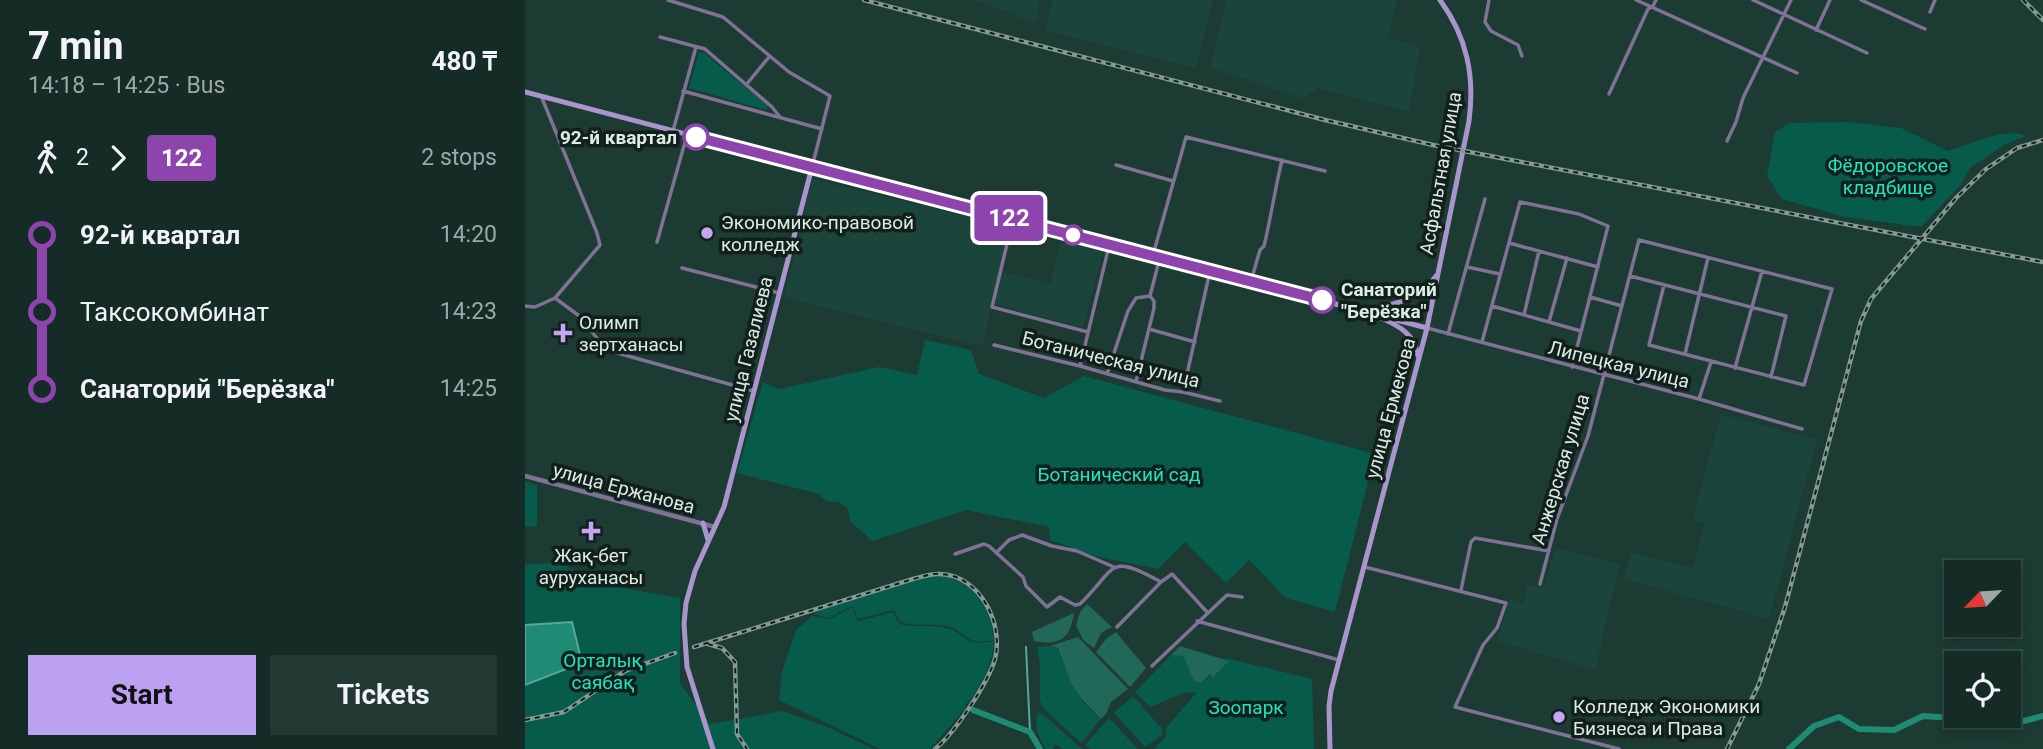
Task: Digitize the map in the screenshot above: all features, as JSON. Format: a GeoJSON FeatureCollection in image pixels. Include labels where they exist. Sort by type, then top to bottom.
{"type":"FeatureCollection","features":[{"type":"Feature","properties":{"kind":"main road","name":"Асфальтная улица"},"geometry":{"type":"LineString","coordinates":[[1427,328],[1461,164],[1471,96],[1468,61],[1453,19],[1440,0]]}},
{"type":"Feature","properties":{"kind":"main road","name":"улица Ермекова"},"geometry":{"type":"LineString","coordinates":[[525,92],[1427,328],[1339,660],[1329,706],[1330,749]]}},
{"type":"Feature","properties":{"kind":"main road","name":"улица Газалиева"},"geometry":{"type":"LineString","coordinates":[[713,749],[691,686],[684,645],[686,603],[695,570],[724,507],[812,167]]}},
{"type":"Feature","properties":{"kind":"main road"},"geometry":{"type":"LineString","coordinates":[[1362,311],[1387,306],[1415,294],[1433,282],[1438,273]]}},
{"type":"Feature","properties":{"kind":"main road"},"geometry":{"type":"LineString","coordinates":[[1362,311],[1398,326],[1412,338],[1419,359]]}},
{"type":"Feature","properties":{"kind":"main road"},"geometry":{"type":"LineString","coordinates":[[703,523],[708,540]]}},
{"type":"Feature","properties":{"kind":"street"},"geometry":{"type":"LineString","coordinates":[[668,0],[723,17],[769,56],[746,85]]}},
{"type":"Feature","properties":{"kind":"street"},"geometry":{"type":"LineString","coordinates":[[1489,0],[1485,22],[1491,31],[1518,45],[1521,56]]}},
{"type":"Feature","properties":{"kind":"street"},"geometry":{"type":"LineString","coordinates":[[1636,0],[1797,73]]}},
{"type":"Feature","properties":{"kind":"street"},"geometry":{"type":"LineString","coordinates":[[1609,94],[1648,9],[1653,6],[1655,0]]}},
{"type":"Feature","properties":{"kind":"street"},"geometry":{"type":"LineString","coordinates":[[1753,0],[1867,53]]}},
{"type":"Feature","properties":{"kind":"street"},"geometry":{"type":"LineString","coordinates":[[1727,141],[1743,98],[1791,0]]}},
{"type":"Feature","properties":{"kind":"street"},"geometry":{"type":"LineString","coordinates":[[1816,30],[1830,0]]}},
{"type":"Feature","properties":{"kind":"street"},"geometry":{"type":"LineString","coordinates":[[1861,0],[1925,29]]}},
{"type":"Feature","properties":{"kind":"street"},"geometry":{"type":"LineString","coordinates":[[1930,12],[1935,0]]}},
{"type":"Feature","properties":{"kind":"street"},"geometry":{"type":"LineString","coordinates":[[660,37],[705,49],[780,117]]}},
{"type":"Feature","properties":{"kind":"street"},"geometry":{"type":"LineString","coordinates":[[673,131],[696,47]]}},
{"type":"Feature","properties":{"kind":"street","name":"улица Газалиева"},"geometry":{"type":"LineString","coordinates":[[769,56],[789,72],[830,96],[812,167]]}},
{"type":"Feature","properties":{"kind":"street"},"geometry":{"type":"LineString","coordinates":[[684,91],[823,129]]}},
{"type":"Feature","properties":{"kind":"street"},"geometry":{"type":"LineString","coordinates":[[525,306],[535,307],[555,299],[597,251],[600,240],[542,98]]}},
{"type":"Feature","properties":{"kind":"street"},"geometry":{"type":"LineString","coordinates":[[657,242],[687,135]]}},
{"type":"Feature","properties":{"kind":"street"},"geometry":{"type":"LineString","coordinates":[[1153,255],[1184,140],[1188,137],[1325,171]]}},
{"type":"Feature","properties":{"kind":"street"},"geometry":{"type":"LineString","coordinates":[[1251,281],[1267,235],[1282,160]]}},
{"type":"Feature","properties":{"kind":"street"},"geometry":{"type":"LineString","coordinates":[[1117,165],[1173,181]]}},
{"type":"Feature","properties":{"kind":"street"},"geometry":{"type":"LineString","coordinates":[[1448,334],[1485,199]]}},
{"type":"Feature","properties":{"kind":"street"},"geometry":{"type":"LineString","coordinates":[[1482,343],[1520,202],[1579,214],[1608,226],[1572,366]]}},
{"type":"Feature","properties":{"kind":"street"},"geometry":{"type":"LineString","coordinates":[[1013,219],[992,307],[1088,332]]}},
{"type":"Feature","properties":{"kind":"street","name":"Анжерская улица"},"geometry":{"type":"LineString","coordinates":[[1540,584],[1557,519],[1585,445],[1639,240],[1708,258]]}},
{"type":"Feature","properties":{"kind":"street"},"geometry":{"type":"LineString","coordinates":[[1509,243],[1598,267]]}},
{"type":"Feature","properties":{"kind":"street"},"geometry":{"type":"LineString","coordinates":[[1080,366],[1109,244]]}},
{"type":"Feature","properties":{"kind":"street"},"geometry":{"type":"LineString","coordinates":[[1524,315],[1539,251]]}},
{"type":"Feature","properties":{"kind":"street"},"geometry":{"type":"LineString","coordinates":[[1150,296],[1160,257]]}},
{"type":"Feature","properties":{"kind":"street"},"geometry":{"type":"LineString","coordinates":[[1549,322],[1567,258]]}},
{"type":"Feature","properties":{"kind":"street"},"geometry":{"type":"LineString","coordinates":[[1664,285],[1649,345],[1685,355],[1711,362],[1804,386],[1832,289],[1708,258],[1685,355]]}},
{"type":"Feature","properties":{"kind":"street"},"geometry":{"type":"LineString","coordinates":[[1467,267],[1500,274]]}},
{"type":"Feature","properties":{"kind":"street"},"geometry":{"type":"LineString","coordinates":[[682,268],[779,293]]}},
{"type":"Feature","properties":{"kind":"street"},"geometry":{"type":"LineString","coordinates":[[1183,392],[1210,270]]}},
{"type":"Feature","properties":{"kind":"street"},"geometry":{"type":"LineString","coordinates":[[1735,368],[1762,271]]}},
{"type":"Feature","properties":{"kind":"street"},"geometry":{"type":"LineString","coordinates":[[1630,276],[1786,317],[1771,377]]}},
{"type":"Feature","properties":{"kind":"street"},"geometry":{"type":"LineString","coordinates":[[1136,382],[1154,308],[1154,301],[1150,296]]}},
{"type":"Feature","properties":{"kind":"street"},"geometry":{"type":"LineString","coordinates":[[1107,374],[1128,310],[1136,298],[1150,296]]}},
{"type":"Feature","properties":{"kind":"street"},"geometry":{"type":"LineString","coordinates":[[1590,297],[1622,306]]}},
{"type":"Feature","properties":{"kind":"street"},"geometry":{"type":"LineString","coordinates":[[555,299],[582,318],[601,344],[610,351],[754,391]]}},
{"type":"Feature","properties":{"kind":"street"},"geometry":{"type":"LineString","coordinates":[[1492,306],[1581,331]]}},
{"type":"Feature","properties":{"kind":"street","name":"Липецкая улица"},"geometry":{"type":"LineString","coordinates":[[1427,328],[1803,429]]}},
{"type":"Feature","properties":{"kind":"street"},"geometry":{"type":"LineString","coordinates":[[1149,329],[1195,342]]}},
{"type":"Feature","properties":{"kind":"street","name":"Ботаническая улица"},"geometry":{"type":"LineString","coordinates":[[995,345],[1165,390],[1220,401]]}},
{"type":"Feature","properties":{"kind":"street"},"geometry":{"type":"LineString","coordinates":[[1699,399],[1711,362]]}},
{"type":"Feature","properties":{"kind":"street","name":"улица Ержанова"},"geometry":{"type":"LineString","coordinates":[[525,476],[715,527]]}},
{"type":"Feature","properties":{"kind":"street"},"geometry":{"type":"LineString","coordinates":[[996,553],[1009,540],[1022,536],[1077,551],[1114,567]]}},
{"type":"Feature","properties":{"kind":"street"},"geometry":{"type":"LineString","coordinates":[[1460,591],[1471,542],[1475,538],[1549,551]]}},
{"type":"Feature","properties":{"kind":"street"},"geometry":{"type":"LineString","coordinates":[[955,554],[984,544],[1023,577],[1026,586],[1047,607],[1060,597],[1075,605],[1080,604],[1114,567],[1122,565],[1161,582]]}},
{"type":"Feature","properties":{"kind":"street"},"geometry":{"type":"LineString","coordinates":[[1365,568],[1506,603],[1497,628],[1483,645],[1455,707],[1619,749]]}},
{"type":"Feature","properties":{"kind":"street"},"geometry":{"type":"LineString","coordinates":[[1117,627],[1172,574],[1207,612]]}},
{"type":"Feature","properties":{"kind":"street"},"geometry":{"type":"LineString","coordinates":[[1152,666],[1227,595],[1242,597]]}},
{"type":"Feature","properties":{"kind":"street"},"geometry":{"type":"LineString","coordinates":[[1197,621],[1339,660]]}},
{"type":"Feature","properties":{"kind":"shaded area"},"geometry":{"type":"Polygon","coordinates":[[[976,0],[1040,0],[1035,23],[976,0]]]}},
{"type":"Feature","properties":{"kind":"shaded area"},"geometry":{"type":"Polygon","coordinates":[[[1052,0],[1213,0],[1196,68],[1046,31],[1052,0]]]}},
{"type":"Feature","properties":{"kind":"shaded area"},"geometry":{"type":"Polygon","coordinates":[[[1226,0],[1398,0],[1388,38],[1420,47],[1409,112],[1318,88],[1303,99],[1210,67],[1226,0]]]}},
{"type":"Feature","properties":{"kind":"shaded area"},"geometry":{"type":"Polygon","coordinates":[[[812,179],[1010,227],[982,346],[784,298],[812,179]]]}},
{"type":"Feature","properties":{"kind":"shaded area"},"geometry":{"type":"Polygon","coordinates":[[[1061,240],[1103,251],[1083,328],[995,304],[1004,272],[1050,284],[1061,240]]]}},
{"type":"Feature","properties":{"kind":"shaded area"},"geometry":{"type":"Polygon","coordinates":[[[1721,414],[1817,440],[1769,619],[1624,579],[1631,552],[1693,568],[1705,523],[1692,520],[1721,414]]]}},
{"type":"Feature","properties":{"kind":"shaded area"},"geometry":{"type":"Polygon","coordinates":[[[1555,548],[1620,564],[1595,670],[1497,641],[1510,599],[1523,603],[1528,584],[1544,588],[1555,548]]]}},
{"type":"Feature","properties":{"kind":"shaded area"},"geometry":{"type":"Polygon","coordinates":[[[1087,604],[1112,627],[1101,633],[1094,648],[1084,641],[1076,626],[1080,612],[1087,604]]]}},
{"type":"Feature","properties":{"kind":"shaded area"},"geometry":{"type":"Polygon","coordinates":[[[1074,613],[1070,629],[1062,639],[1051,642],[1034,641],[1032,632],[1074,613]]]}},
{"type":"Feature","properties":{"kind":"shaded area"},"geometry":{"type":"Polygon","coordinates":[[[572,622],[582,663],[525,685],[525,625],[572,622]]]}},
{"type":"Feature","properties":{"kind":"shaded area"},"geometry":{"type":"Polygon","coordinates":[[[1116,632],[1146,668],[1130,687],[1096,652],[1106,639],[1116,632]]]}},
{"type":"Feature","properties":{"kind":"shaded area"},"geometry":{"type":"Polygon","coordinates":[[[1078,637],[1128,689],[1111,702],[1101,719],[1072,685],[1058,648],[1050,646],[1078,637]]]}},
{"type":"Feature","properties":{"kind":"shaded area"},"geometry":{"type":"Polygon","coordinates":[[[1180,646],[1229,661],[1213,677],[1210,674],[1201,683],[1195,682],[1183,656],[1171,655],[1180,646]]]}},
{"type":"Feature","properties":{"kind":"green space"},"geometry":{"type":"Polygon","coordinates":[[[699,52],[704,53],[768,106],[766,110],[689,88],[699,52]]]}},
{"type":"Feature","properties":{"kind":"green space","name":"Фёдоровское кладбище"},"geometry":{"type":"Polygon","coordinates":[[[1848,122],[1901,128],[1948,151],[1999,135],[2010,133],[2026,136],[2004,145],[1970,168],[1961,185],[1921,227],[1845,217],[1782,199],[1767,176],[1775,132],[1790,123],[1848,122]]]}},
{"type":"Feature","properties":{"kind":"green space","name":"Ботанический сад"},"geometry":{"type":"Polygon","coordinates":[[[925,340],[971,350],[979,374],[1044,398],[1084,376],[1375,454],[1335,612],[1286,598],[1249,560],[1226,583],[1185,542],[1158,569],[1095,556],[1050,540],[1049,527],[966,510],[872,541],[850,521],[848,509],[838,502],[826,501],[819,494],[737,473],[763,382],[779,389],[879,367],[917,375],[925,340]]]}},
{"type":"Feature","properties":{"kind":"green space"},"geometry":{"type":"Polygon","coordinates":[[[525,482],[537,485],[537,526],[525,527],[525,482]]]}},
{"type":"Feature","properties":{"kind":"green space","name":"Орталық саябақ"},"geometry":{"type":"Polygon","coordinates":[[[561,563],[600,584],[680,598],[680,683],[710,724],[783,711],[825,726],[874,749],[525,749],[525,564],[561,563]]]}},
{"type":"Feature","properties":{"kind":"green space"},"geometry":{"type":"Polygon","coordinates":[[[934,575],[958,581],[976,595],[989,616],[994,640],[971,640],[946,626],[900,622],[894,610],[858,619],[852,606],[829,618],[813,614],[826,606],[934,575]]]}},
{"type":"Feature","properties":{"kind":"green space"},"geometry":{"type":"Polygon","coordinates":[[[852,607],[858,621],[893,612],[899,624],[946,628],[970,641],[994,641],[989,667],[981,684],[965,705],[966,708],[930,749],[880,749],[779,700],[782,671],[796,630],[812,616],[830,619],[852,607]]]}},
{"type":"Feature","properties":{"kind":"green space"},"geometry":{"type":"Polygon","coordinates":[[[1054,646],[1061,655],[1080,698],[1101,719],[1081,743],[1044,709],[1040,701],[1037,647],[1054,646]]]}},
{"type":"Feature","properties":{"kind":"green space","name":"Зоопарк"},"geometry":{"type":"Polygon","coordinates":[[[1176,654],[1185,659],[1195,682],[1201,683],[1226,658],[1312,679],[1314,749],[1154,749],[1166,736],[1166,728],[1197,692],[1183,693],[1150,707],[1135,692],[1171,655],[1176,654]]]}},
{"type":"Feature","properties":{"kind":"green space"},"geometry":{"type":"Polygon","coordinates":[[[1133,696],[1163,730],[1161,736],[1145,747],[1114,713],[1133,696]]]}},
{"type":"Feature","properties":{"kind":"green space"},"geometry":{"type":"Polygon","coordinates":[[[1038,713],[1043,714],[1082,749],[1063,749],[1057,745],[1053,746],[1054,749],[1046,749],[1037,731],[1038,713]]]}},
{"type":"Feature","properties":{"kind":"green space"},"geometry":{"type":"Polygon","coordinates":[[[1109,718],[1138,749],[1090,749],[1085,745],[1109,718]]]}},
{"type":"Feature","properties":{"kind":"waterway"},"geometry":{"type":"LineString","coordinates":[[1026,647],[1030,732]]}},
{"type":"Feature","properties":{"kind":"waterway"},"geometry":{"type":"LineString","coordinates":[[973,710],[1030,732],[1040,749]]}},
{"type":"Feature","properties":{"kind":"waterway"},"geometry":{"type":"LineString","coordinates":[[1789,749],[1814,726],[1839,717],[1859,729],[1894,730],[1923,716],[1984,720],[2000,727],[2043,716]]}},
{"type":"Feature","properties":{"kind":"railway"},"geometry":{"type":"LineString","coordinates":[[864,0],[1325,120],[1433,145],[2043,262]]}},
{"type":"Feature","properties":{"kind":"railway"},"geometry":{"type":"LineString","coordinates":[[2023,0],[2043,20]]}},
{"type":"Feature","properties":{"kind":"railway"},"geometry":{"type":"LineString","coordinates":[[1727,749],[1759,684],[1785,607],[1861,321],[1871,299],[1956,198],[1986,169],[2017,148],[2043,140]]}},
{"type":"Feature","properties":{"kind":"railway"},"geometry":{"type":"LineString","coordinates":[[694,647],[913,579],[937,574],[954,577],[967,583],[986,604],[996,631],[997,645],[995,659],[978,694],[951,732],[935,749]]}},
{"type":"Feature","properties":{"kind":"railway"},"geometry":{"type":"LineString","coordinates":[[708,644],[722,648],[735,662],[737,734],[747,749]]}},
{"type":"Feature","properties":{"kind":"railway"},"geometry":{"type":"LineString","coordinates":[[525,720],[564,712],[625,671],[675,653]]}},
{"type":"Feature","properties":{"kind":"bus line","name":"122"},"geometry":{"type":"LineString","coordinates":[[696,137],[1322,300]]}},
{"type":"Feature","properties":{"kind":"place","name":"92-й квартал"},"geometry":{"type":"Point","coordinates":[696,137]}},
{"type":"Feature","properties":{"kind":"place","name":"Экономико-правовой колледж"},"geometry":{"type":"Point","coordinates":[707,233]}},
{"type":"Feature","properties":{"kind":"place","name":"Санаторий \"Берёзка\""},"geometry":{"type":"Point","coordinates":[1322,300]}},
{"type":"Feature","properties":{"kind":"place","name":"Олимп зертханасы"},"geometry":{"type":"Point","coordinates":[563,333]}},
{"type":"Feature","properties":{"kind":"place","name":"Жақ-бет ауруханасы"},"geometry":{"type":"Point","coordinates":[591,531]}},
{"type":"Feature","properties":{"kind":"place","name":"Колледж Экономики Бизнеса и Права"},"geometry":{"type":"Point","coordinates":[1559,717]}}]}
